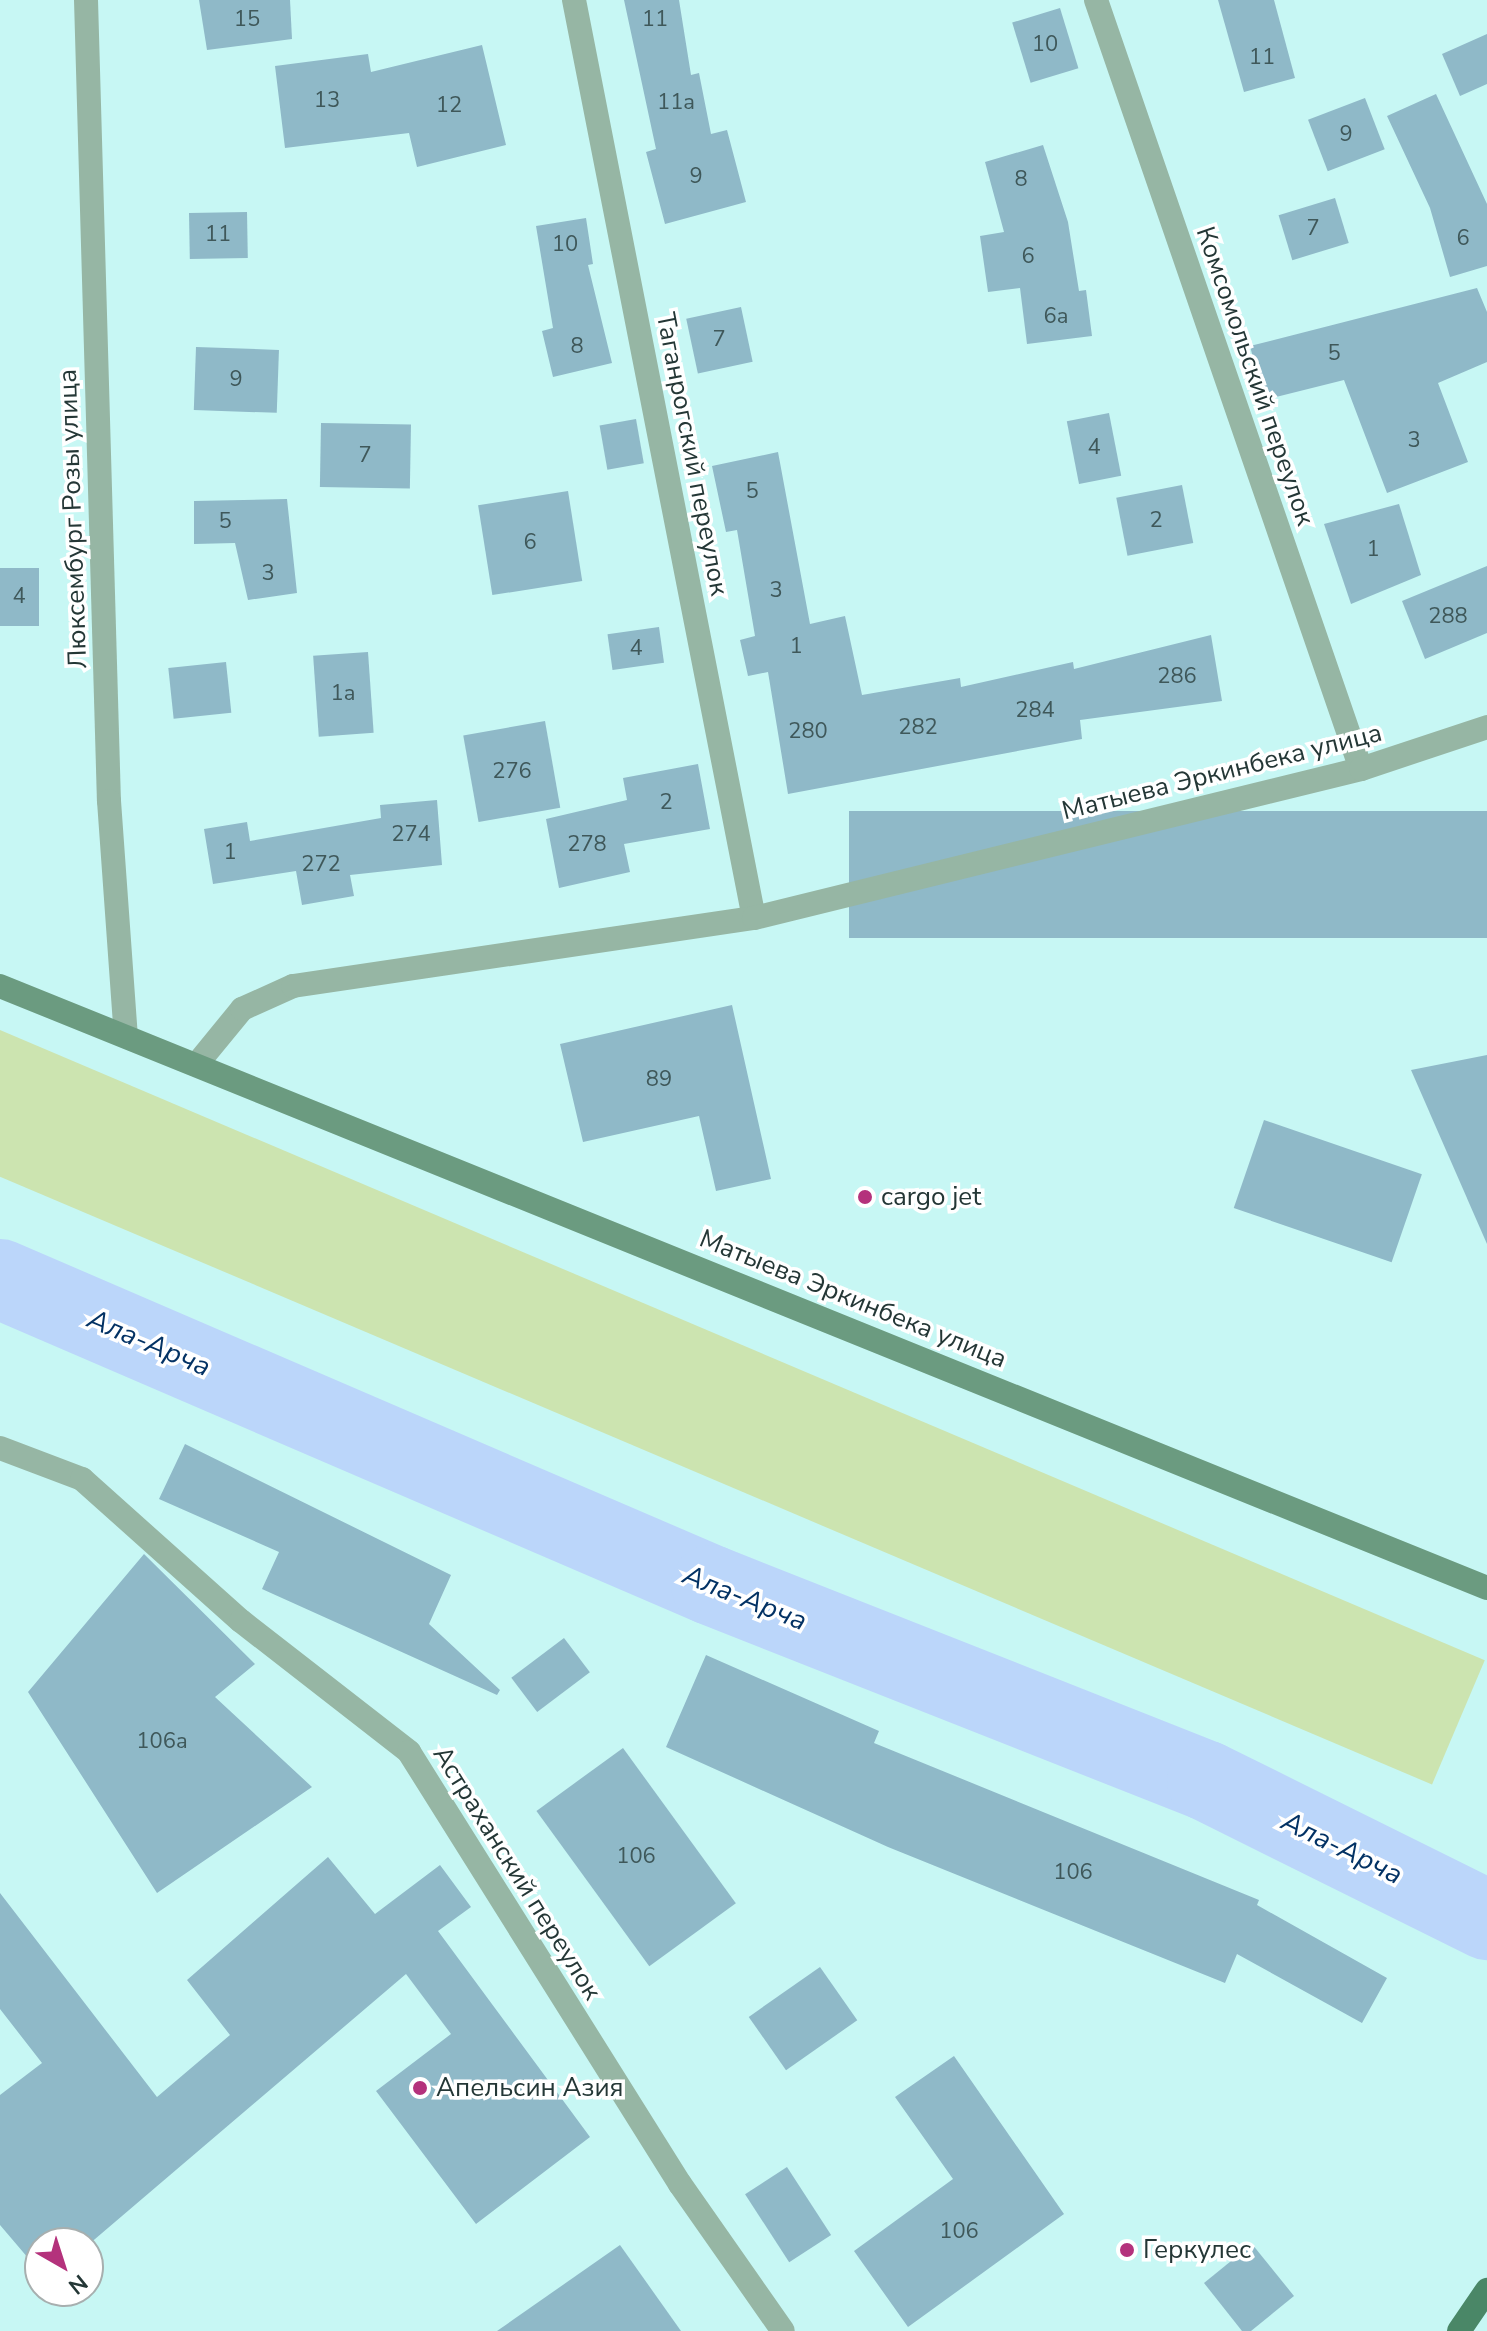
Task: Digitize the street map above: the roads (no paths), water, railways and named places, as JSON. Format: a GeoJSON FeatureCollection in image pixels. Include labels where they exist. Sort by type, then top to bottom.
{"type":"FeatureCollection","features":[{"type":"Feature","properties":{"kind":"main road","name":"Матыева Эркинбека улица"},"geometry":{"type":"LineString","coordinates":[[0,986],[1487,1588]]}},
{"type":"Feature","properties":{"kind":"main road"},"geometry":{"type":"LineString","coordinates":[[1459,2331],[1487,2290]]}},
{"type":"Feature","properties":{"kind":"street","name":"Люксембург Розы улица"},"geometry":{"type":"LineString","coordinates":[[86,0],[109,801],[126,1036]]}},
{"type":"Feature","properties":{"kind":"street","name":"Таганрогский переулок"},"geometry":{"type":"LineString","coordinates":[[574,0],[754,918]]}},
{"type":"Feature","properties":{"kind":"street","name":"Комсомольский переулок"},"geometry":{"type":"LineString","coordinates":[[1096,0],[1361,769]]}},
{"type":"Feature","properties":{"kind":"street","name":"Матыева Эркинбека улица"},"geometry":{"type":"LineString","coordinates":[[197,1064],[242,1009],[293,986],[754,918],[1361,769],[1487,727]]}},
{"type":"Feature","properties":{"kind":"street","name":"Астраханский переулок"},"geometry":{"type":"LineString","coordinates":[[0,1448],[82,1479],[241,1621],[409,1752],[680,2184],[783,2331]]}},
{"type":"Feature","properties":{"kind":"waterway","name":"Ала-Арча"},"geometry":{"type":"LineString","coordinates":[[0,1279],[711,1585],[1207,1781],[1487,1920]]}},
{"type":"Feature","properties":{"kind":"place","name":"cargo jet"},"geometry":{"type":"Point","coordinates":[865,1197]}},
{"type":"Feature","properties":{"kind":"place","name":"Апельсин Азия"},"geometry":{"type":"Point","coordinates":[420,2088]}},
{"type":"Feature","properties":{"kind":"place","name":"Геркулес"},"geometry":{"type":"Point","coordinates":[1127,2250]}}]}
